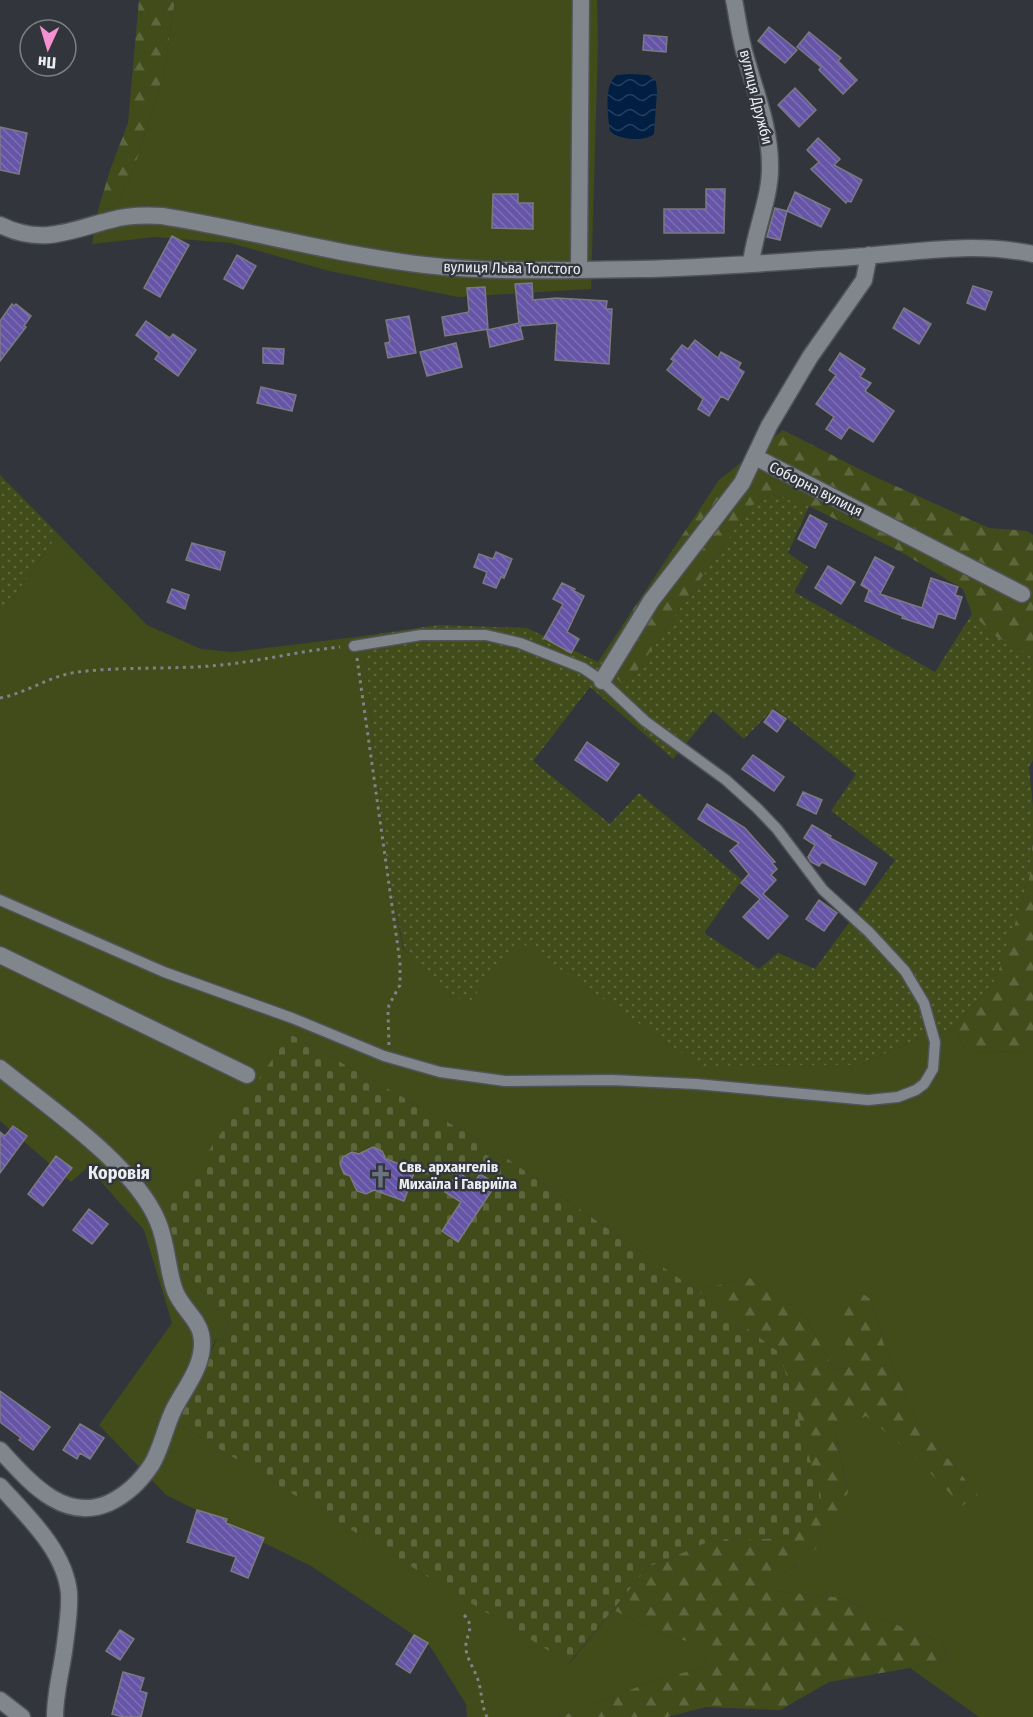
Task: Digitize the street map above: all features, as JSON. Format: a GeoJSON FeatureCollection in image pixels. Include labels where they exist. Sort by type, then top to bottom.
{"type":"FeatureCollection","features":[{"type":"Feature","properties":{"kind":"street"},"geometry":{"type":"LineString","coordinates":[[579,269],[581,0]]}},
{"type":"Feature","properties":{"kind":"street","name":"вулиця Дружби"},"geometry":{"type":"LineString","coordinates":[[734,0],[741,40],[767,128],[770,150],[768,188],[755,236],[751,263]]}},
{"type":"Feature","properties":{"kind":"street","name":"вулиця Льва Толстого"},"geometry":{"type":"LineString","coordinates":[[0,225],[20,233],[52,236],[123,217],[162,216],[331,250],[424,265],[477,270],[658,269],[964,247],[1033,254]]}},
{"type":"Feature","properties":{"kind":"street","name":"Соборна вулиця"},"geometry":{"type":"LineString","coordinates":[[869,255],[864,280],[810,357],[769,426],[755,457],[1022,594]]}},
{"type":"Feature","properties":{"kind":"street"},"geometry":{"type":"LineString","coordinates":[[602,681],[651,602],[742,483],[755,457]]}},
{"type":"Feature","properties":{"kind":"street"},"geometry":{"type":"LineString","coordinates":[[0,955],[247,1075]]}},
{"type":"Feature","properties":{"kind":"street"},"geometry":{"type":"LineString","coordinates":[[0,1068],[98,1148],[140,1192],[158,1220],[177,1298],[197,1325],[202,1336],[199,1361],[171,1416],[154,1459],[133,1488],[118,1499],[93,1508],[64,1505],[38,1489],[0,1450]]}},
{"type":"Feature","properties":{"kind":"street"},"geometry":{"type":"LineString","coordinates":[[0,1486],[48,1542],[68,1585],[68,1612],[55,1717]]}},
{"type":"Feature","properties":{"kind":"street"},"geometry":{"type":"LineString","coordinates":[[0,1700],[22,1717]]}},
{"type":"Feature","properties":{"kind":"lane"},"geometry":{"type":"LineString","coordinates":[[0,900],[164,972],[292,1018],[384,1056],[440,1072],[505,1081],[612,1080],[696,1084],[857,1100],[885,1099],[908,1094],[924,1084],[929,1076],[935,1054],[935,1042],[929,1018],[918,991],[895,958],[823,890],[777,829],[757,808],[726,780],[645,721],[602,681],[583,668],[520,643],[486,635],[422,636],[354,645]]}},
{"type":"Feature","properties":{"kind":"path"},"geometry":{"type":"LineString","coordinates":[[0,698],[18,694],[77,672],[222,665],[354,645],[365,706],[386,873],[400,962],[400,985],[389,1005],[390,1037],[384,1056]]}},
{"type":"Feature","properties":{"kind":"path"},"geometry":{"type":"LineString","coordinates":[[464,1615],[471,1628],[466,1652],[477,1678],[487,1717]]}},
{"type":"Feature","properties":{"kind":"green space"},"geometry":{"type":"Polygon","coordinates":[[[139,0],[175,0],[164,72],[136,162],[117,207],[98,210],[128,123],[139,0]]]}},
{"type":"Feature","properties":{"kind":"green space"},"geometry":{"type":"Polygon","coordinates":[[[175,0],[597,0],[598,43],[591,289],[458,297],[329,271],[231,243],[155,237],[92,244],[98,210],[117,207],[136,162],[164,72],[175,0]]]}},
{"type":"Feature","properties":{"kind":"green space"},"geometry":{"type":"Polygon","coordinates":[[[783,430],[871,475],[989,528],[1027,531],[1033,535],[1033,657],[996,637],[972,614],[963,589],[901,552],[809,506],[773,495],[751,506],[626,687],[598,662],[719,480],[783,430]]]}},
{"type":"Feature","properties":{"kind":"green space"},"geometry":{"type":"Polygon","coordinates":[[[0,475],[58,534],[0,616],[0,475]]]}},
{"type":"Feature","properties":{"kind":"green space"},"geometry":{"type":"Polygon","coordinates":[[[773,495],[809,506],[788,553],[808,567],[794,592],[935,672],[972,614],[996,637],[1033,657],[1033,760],[1029,767],[1033,838],[1029,879],[995,980],[954,1029],[920,1038],[859,1065],[701,1066],[519,941],[468,1004],[437,984],[404,949],[384,844],[363,636],[438,625],[527,628],[598,662],[626,687],[751,506],[773,495]],[[590,687],[533,761],[610,824],[639,793],[742,880],[704,933],[759,969],[778,953],[815,969],[895,860],[831,811],[856,774],[774,708],[744,739],[713,711],[673,759],[590,687]]]}},
{"type":"Feature","properties":{"kind":"green space"},"geometry":{"type":"Polygon","coordinates":[[[58,534],[147,625],[201,649],[233,652],[363,636],[384,844],[403,949],[468,1004],[519,940],[701,1066],[859,1065],[920,1038],[954,1029],[967,1052],[1033,1051],[1033,1717],[979,1717],[910,1668],[947,1658],[942,1642],[876,1617],[844,1598],[773,1591],[779,1576],[809,1556],[848,1492],[835,1430],[866,1415],[911,1452],[978,1495],[917,1421],[886,1351],[870,1299],[848,1369],[833,1368],[803,1313],[750,1278],[696,1290],[483,1142],[290,1034],[183,1270],[229,1323],[222,1341],[216,1339],[177,1423],[570,1663],[613,1610],[666,1636],[699,1644],[708,1656],[704,1667],[653,1681],[559,1717],[467,1717],[466,1704],[430,1646],[311,1566],[166,1495],[99,1425],[172,1323],[144,1230],[88,1167],[71,1182],[0,1121],[0,616],[58,534]]]}},
{"type":"Feature","properties":{"kind":"green space"},"geometry":{"type":"Polygon","coordinates":[[[1033,838],[1033,1051],[967,1052],[954,1029],[995,980],[1029,879],[1033,838]]]}},
{"type":"Feature","properties":{"kind":"green space"},"geometry":{"type":"Polygon","coordinates":[[[290,1034],[483,1142],[696,1290],[780,1353],[822,1502],[794,1537],[708,1542],[648,1567],[569,1663],[177,1423],[217,1339],[222,1341],[229,1323],[183,1270],[166,1212],[290,1034]]]}},
{"type":"Feature","properties":{"kind":"green space"},"geometry":{"type":"Polygon","coordinates":[[[750,1278],[803,1313],[833,1368],[848,1369],[842,1316],[858,1290],[870,1299],[886,1351],[917,1421],[978,1495],[962,1506],[911,1453],[866,1416],[835,1431],[848,1492],[834,1528],[809,1556],[779,1576],[774,1591],[844,1598],[876,1617],[942,1642],[947,1658],[910,1668],[829,1682],[780,1710],[706,1707],[667,1717],[559,1717],[653,1681],[704,1667],[708,1656],[699,1644],[666,1636],[613,1610],[648,1567],[708,1542],[794,1537],[780,1353],[696,1290],[750,1278]]]}},
{"type":"Feature","properties":{"kind":"water"},"geometry":{"type":"Polygon","coordinates":[[[617,75],[648,75],[656,81],[654,134],[650,137],[625,138],[610,131],[608,93],[610,86],[617,75]]]}},
{"type":"Feature","properties":{"kind":"building"},"geometry":{"type":"Polygon","coordinates":[[[769,27],[797,50],[785,63],[758,41],[769,27]]]}},
{"type":"Feature","properties":{"kind":"building"},"geometry":{"type":"Polygon","coordinates":[[[809,32],[841,58],[838,61],[857,80],[843,94],[819,70],[821,67],[797,47],[809,32]]]}},
{"type":"Feature","properties":{"kind":"building"},"geometry":{"type":"Polygon","coordinates":[[[644,35],[667,37],[666,52],[643,50],[644,35]]]}},
{"type":"Feature","properties":{"kind":"building"},"geometry":{"type":"Polygon","coordinates":[[[795,88],[816,110],[799,127],[778,105],[795,88]]]}},
{"type":"Feature","properties":{"kind":"building"},"geometry":{"type":"Polygon","coordinates":[[[0,127],[27,133],[19,174],[0,170],[0,127]]]}},
{"type":"Feature","properties":{"kind":"building"},"geometry":{"type":"Polygon","coordinates":[[[818,138],[840,159],[834,165],[862,180],[851,202],[846,203],[811,169],[819,162],[807,150],[818,138]]]}},
{"type":"Feature","properties":{"kind":"building"},"geometry":{"type":"Polygon","coordinates":[[[706,189],[725,189],[724,233],[664,233],[664,209],[706,209],[706,189]]]}},
{"type":"Feature","properties":{"kind":"building"},"geometry":{"type":"Polygon","coordinates":[[[795,192],[830,209],[821,227],[787,211],[795,192]]]}},
{"type":"Feature","properties":{"kind":"building"},"geometry":{"type":"Polygon","coordinates":[[[493,194],[518,194],[518,203],[533,203],[533,229],[492,228],[493,194]]]}},
{"type":"Feature","properties":{"kind":"building"},"geometry":{"type":"Polygon","coordinates":[[[775,208],[787,211],[780,240],[767,237],[775,208]]]}},
{"type":"Feature","properties":{"kind":"building"},"geometry":{"type":"Polygon","coordinates":[[[172,236],[189,245],[160,297],[144,288],[172,236]]]}},
{"type":"Feature","properties":{"kind":"building"},"geometry":{"type":"Polygon","coordinates":[[[237,255],[256,266],[243,289],[224,279],[237,255]]]}},
{"type":"Feature","properties":{"kind":"building"},"geometry":{"type":"Polygon","coordinates":[[[532,283],[533,300],[556,298],[607,301],[606,309],[612,309],[609,364],[555,360],[557,323],[520,326],[523,339],[490,347],[487,330],[519,323],[515,284],[532,283]]]}},
{"type":"Feature","properties":{"kind":"building"},"geometry":{"type":"Polygon","coordinates":[[[973,286],[992,292],[985,310],[967,303],[973,286]]]}},
{"type":"Feature","properties":{"kind":"building"},"geometry":{"type":"Polygon","coordinates":[[[485,287],[488,329],[445,336],[442,317],[469,312],[467,288],[485,287]]]}},
{"type":"Feature","properties":{"kind":"building"},"geometry":{"type":"Polygon","coordinates":[[[12,304],[14,306],[16,304],[31,316],[24,326],[26,327],[0,361],[0,321],[12,304]]]}},
{"type":"Feature","properties":{"kind":"building"},"geometry":{"type":"Polygon","coordinates":[[[904,308],[931,324],[919,344],[893,328],[904,308]]]}},
{"type":"Feature","properties":{"kind":"building"},"geometry":{"type":"Polygon","coordinates":[[[409,316],[416,353],[388,358],[385,343],[390,342],[386,320],[409,316]]]}},
{"type":"Feature","properties":{"kind":"building"},"geometry":{"type":"Polygon","coordinates":[[[146,321],[170,338],[173,334],[196,350],[178,376],[155,359],[159,353],[136,335],[146,321]]]}},
{"type":"Feature","properties":{"kind":"building"},"geometry":{"type":"Polygon","coordinates":[[[695,340],[718,358],[721,352],[741,363],[738,368],[744,372],[728,400],[721,396],[709,416],[698,409],[703,399],[667,370],[674,361],[671,359],[682,345],[688,349],[695,340]]]}},
{"type":"Feature","properties":{"kind":"building"},"geometry":{"type":"Polygon","coordinates":[[[456,343],[462,367],[427,376],[420,352],[456,343]]]}},
{"type":"Feature","properties":{"kind":"building"},"geometry":{"type":"Polygon","coordinates":[[[263,348],[284,349],[283,364],[263,363],[263,348]]]}},
{"type":"Feature","properties":{"kind":"building"},"geometry":{"type":"Polygon","coordinates":[[[840,353],[865,369],[860,377],[871,383],[865,391],[894,411],[873,442],[849,427],[841,439],[826,429],[834,417],[816,404],[836,375],[829,370],[840,353]]]}},
{"type":"Feature","properties":{"kind":"building"},"geometry":{"type":"Polygon","coordinates":[[[261,387],[296,395],[292,411],[257,403],[261,387]]]}},
{"type":"Feature","properties":{"kind":"building"},"geometry":{"type":"Polygon","coordinates":[[[810,515],[827,524],[815,548],[798,539],[810,515]]]}},
{"type":"Feature","properties":{"kind":"building"},"geometry":{"type":"Polygon","coordinates":[[[192,543],[225,552],[220,570],[186,560],[192,543]]]}},
{"type":"Feature","properties":{"kind":"building"},"geometry":{"type":"Polygon","coordinates":[[[496,552],[512,559],[504,578],[501,577],[496,588],[483,583],[487,572],[474,567],[479,554],[493,559],[496,552]]]}},
{"type":"Feature","properties":{"kind":"building"},"geometry":{"type":"Polygon","coordinates":[[[875,557],[894,567],[880,594],[922,608],[931,578],[958,587],[955,595],[962,597],[955,619],[938,613],[933,628],[902,618],[903,616],[865,601],[869,590],[873,592],[861,585],[875,557]]]}},
{"type":"Feature","properties":{"kind":"building"},"geometry":{"type":"Polygon","coordinates":[[[828,566],[855,582],[841,604],[815,588],[828,566]]]}},
{"type":"Feature","properties":{"kind":"building"},"geometry":{"type":"Polygon","coordinates":[[[562,583],[584,596],[567,632],[579,639],[571,653],[544,638],[563,604],[553,599],[562,583]]]}},
{"type":"Feature","properties":{"kind":"building"},"geometry":{"type":"Polygon","coordinates":[[[172,589],[189,595],[185,609],[167,602],[172,589]]]}},
{"type":"Feature","properties":{"kind":"building"},"geometry":{"type":"Polygon","coordinates":[[[773,710],[786,719],[777,732],[764,722],[773,710]]]}},
{"type":"Feature","properties":{"kind":"building"},"geometry":{"type":"Polygon","coordinates":[[[587,742],[619,764],[607,781],[575,760],[587,742]]]}},
{"type":"Feature","properties":{"kind":"building"},"geometry":{"type":"Polygon","coordinates":[[[753,755],[784,777],[774,791],[742,769],[753,755]]]}},
{"type":"Feature","properties":{"kind":"building"},"geometry":{"type":"Polygon","coordinates":[[[803,792],[822,800],[816,814],[797,805],[803,792]]]}},
{"type":"Feature","properties":{"kind":"building"},"geometry":{"type":"Polygon","coordinates":[[[707,804],[745,828],[775,862],[772,863],[777,869],[771,875],[776,880],[763,894],[788,916],[768,939],[743,917],[760,899],[741,883],[749,874],[730,851],[739,843],[698,819],[707,804]]]}},
{"type":"Feature","properties":{"kind":"building"},"geometry":{"type":"Polygon","coordinates":[[[812,825],[831,836],[830,838],[877,863],[865,885],[822,862],[819,866],[811,862],[808,857],[815,845],[804,838],[812,825]]]}},
{"type":"Feature","properties":{"kind":"building"},"geometry":{"type":"Polygon","coordinates":[[[819,900],[837,913],[824,931],[806,919],[819,900]]]}},
{"type":"Feature","properties":{"kind":"building"},"geometry":{"type":"Polygon","coordinates":[[[13,1126],[27,1136],[0,1173],[0,1132],[5,1136],[13,1126]]]}},
{"type":"Feature","properties":{"kind":"building","name":"Свв. архангелів Михаїла і Гавриїла"},"geometry":{"type":"Polygon","coordinates":[[[373,1147],[382,1151],[386,1159],[415,1170],[404,1201],[374,1190],[366,1194],[357,1191],[350,1176],[344,1174],[340,1164],[343,1157],[352,1152],[359,1154],[373,1147]]]}},
{"type":"Feature","properties":{"kind":"building"},"geometry":{"type":"Polygon","coordinates":[[[56,1156],[72,1168],[43,1206],[28,1194],[56,1156]]]}},
{"type":"Feature","properties":{"kind":"building"},"geometry":{"type":"Polygon","coordinates":[[[458,1172],[474,1183],[480,1174],[496,1184],[458,1242],[442,1231],[461,1202],[445,1192],[458,1172]]]}},
{"type":"Feature","properties":{"kind":"building"},"geometry":{"type":"Polygon","coordinates":[[[89,1209],[108,1224],[92,1244],[73,1230],[89,1209]]]}},
{"type":"Feature","properties":{"kind":"building"},"geometry":{"type":"Polygon","coordinates":[[[0,1391],[50,1427],[33,1450],[0,1422],[0,1391]]]}},
{"type":"Feature","properties":{"kind":"building"},"geometry":{"type":"Polygon","coordinates":[[[80,1424],[104,1438],[90,1459],[80,1453],[77,1459],[63,1450],[80,1424]]]}},
{"type":"Feature","properties":{"kind":"building"},"geometry":{"type":"Polygon","coordinates":[[[197,1510],[227,1519],[226,1523],[264,1538],[248,1578],[231,1571],[236,1557],[187,1542],[197,1510]]]}},
{"type":"Feature","properties":{"kind":"building"},"geometry":{"type":"Polygon","coordinates":[[[120,1630],[134,1639],[120,1660],[106,1651],[120,1630]]]}},
{"type":"Feature","properties":{"kind":"building"},"geometry":{"type":"Polygon","coordinates":[[[414,1635],[428,1643],[410,1673],[396,1664],[414,1635]]]}},
{"type":"Feature","properties":{"kind":"building"},"geometry":{"type":"Polygon","coordinates":[[[123,1672],[144,1678],[140,1691],[147,1693],[141,1717],[123,1717],[112,1714],[123,1672]]]}},
{"type":"Feature","properties":{"kind":"place","name":"Свв. архангелів Михаїла і Гавриїла"},"geometry":{"type":"Point","coordinates":[381,1176]}},
{"type":"Feature","properties":{"kind":"district","name":"Коровія"},"geometry":{"type":"Point","coordinates":[119,1173]}}]}
